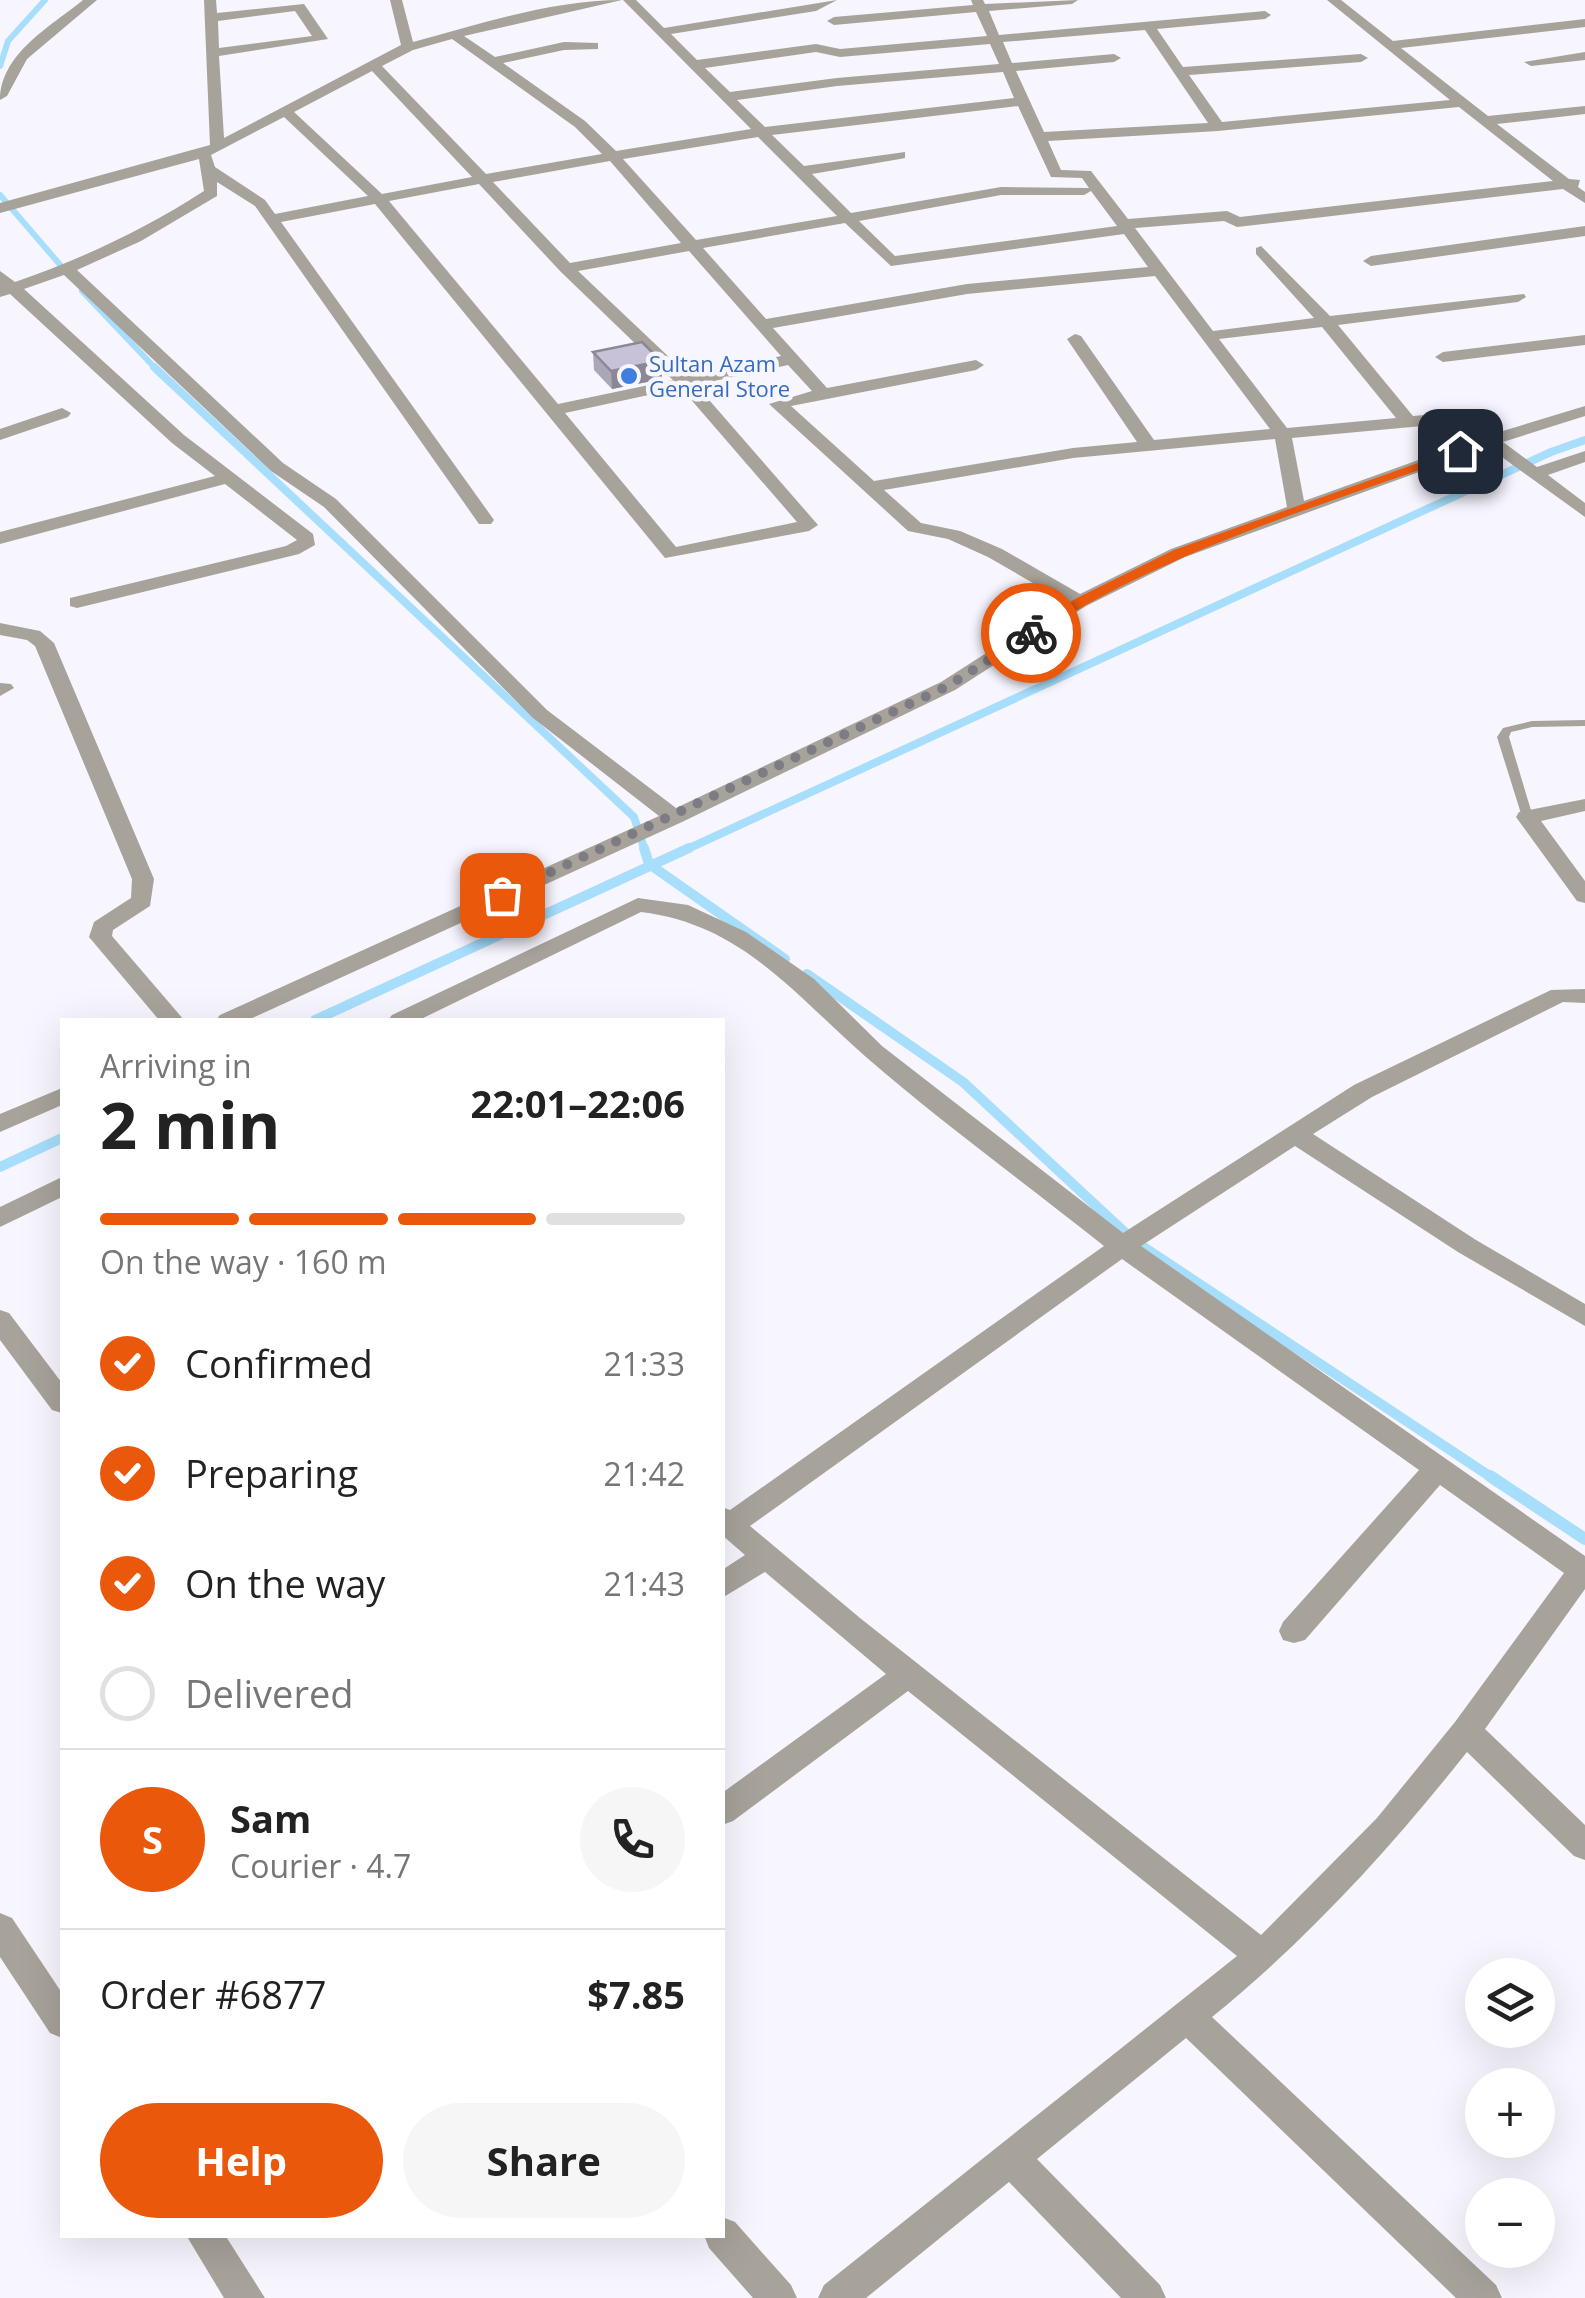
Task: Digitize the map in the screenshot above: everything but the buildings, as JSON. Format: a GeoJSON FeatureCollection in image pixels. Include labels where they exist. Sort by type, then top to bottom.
{"type":"FeatureCollection","features":[{"type":"Feature","properties":{"kind":"street"},"geometry":{"type":"LineString","coordinates":[[0,96],[22,57],[91,0]]}},
{"type":"Feature","properties":{"kind":"street"},"geometry":{"type":"LineString","coordinates":[[5,285],[116,249],[212,193],[210,0]]}},
{"type":"Feature","properties":{"kind":"street"},"geometry":{"type":"LineString","coordinates":[[396,0],[408,47]]}},
{"type":"Feature","properties":{"kind":"street"},"geometry":{"type":"LineString","coordinates":[[0,208],[210,156],[284,110],[408,47],[616,0]]}},
{"type":"Feature","properties":{"kind":"street"},"geometry":{"type":"LineString","coordinates":[[629,0],[891,261],[1126,226],[1227,216],[1237,222],[1585,182]]}},
{"type":"Feature","properties":{"kind":"street"},"geometry":{"type":"LineString","coordinates":[[662,32],[816,7],[832,0]]}},
{"type":"Feature","properties":{"kind":"street"},"geometry":{"type":"LineString","coordinates":[[834,21],[979,4],[1072,0]]}},
{"type":"Feature","properties":{"kind":"street"},"geometry":{"type":"LineString","coordinates":[[1334,0],[1585,198]]}},
{"type":"Feature","properties":{"kind":"street"},"geometry":{"type":"LineString","coordinates":[[979,4],[1056,174],[1086,174],[1283,435],[1297,511]]}},
{"type":"Feature","properties":{"kind":"street"},"geometry":{"type":"LineString","coordinates":[[211,18],[299,7],[321,39],[212,53]]}},
{"type":"Feature","properties":{"kind":"street"},"geometry":{"type":"LineString","coordinates":[[694,64],[816,48],[840,53],[1265,15]]}},
{"type":"Feature","properties":{"kind":"street"},"geometry":{"type":"LineString","coordinates":[[1148,24],[1218,126]]}},
{"type":"Feature","properties":{"kind":"street"},"geometry":{"type":"LineString","coordinates":[[1392,45],[1585,24]]}},
{"type":"Feature","properties":{"kind":"street"},"geometry":{"type":"LineString","coordinates":[[453,34],[580,124],[694,245],[824,394]]}},
{"type":"Feature","properties":{"kind":"street"},"geometry":{"type":"LineString","coordinates":[[492,62],[564,46],[593,46]]}},
{"type":"Feature","properties":{"kind":"street"},"geometry":{"type":"LineString","coordinates":[[1531,62],[1585,56]]}},
{"type":"Feature","properties":{"kind":"street"},"geometry":{"type":"LineString","coordinates":[[726,97],[837,82],[1114,58]]}},
{"type":"Feature","properties":{"kind":"street"},"geometry":{"type":"LineString","coordinates":[[1182,70],[1361,58]]}},
{"type":"Feature","properties":{"kind":"street"},"geometry":{"type":"LineString","coordinates":[[284,110],[378,199],[672,554],[809,525],[685,382],[566,268],[373,64]]}},
{"type":"Feature","properties":{"kind":"street"},"geometry":{"type":"LineString","coordinates":[[272,219],[879,113],[1023,101]]}},
{"type":"Feature","properties":{"kind":"street"},"geometry":{"type":"LineString","coordinates":[[1040,138],[1462,103]]}},
{"type":"Feature","properties":{"kind":"street"},"geometry":{"type":"LineString","coordinates":[[1484,121],[1585,110]]}},
{"type":"Feature","properties":{"kind":"street"},"geometry":{"type":"LineString","coordinates":[[210,156],[272,219],[485,520]]}},
{"type":"Feature","properties":{"kind":"street"},"geometry":{"type":"LineString","coordinates":[[800,171],[900,156]]}},
{"type":"Feature","properties":{"kind":"street"},"geometry":{"type":"LineString","coordinates":[[566,268],[1001,191],[1099,191]]}},
{"type":"Feature","properties":{"kind":"street"},"geometry":{"type":"LineString","coordinates":[[1371,261],[1582,235]]}},
{"type":"Feature","properties":{"kind":"street"},"geometry":{"type":"LineString","coordinates":[[1261,251],[1409,422]]}},
{"type":"Feature","properties":{"kind":"street"},"geometry":{"type":"LineString","coordinates":[[66,268],[277,468],[330,503],[540,714],[674,817]]}},
{"type":"Feature","properties":{"kind":"street"},"geometry":{"type":"LineString","coordinates":[[761,324],[967,289],[1159,271]]}},
{"type":"Feature","properties":{"kind":"street"},"geometry":{"type":"LineString","coordinates":[[5,285],[178,439],[300,532],[306,544],[77,602]]}},
{"type":"Feature","properties":{"kind":"street"},"geometry":{"type":"LineString","coordinates":[[1208,336],[1518,297]]}},
{"type":"Feature","properties":{"kind":"street"},"geometry":{"type":"LineString","coordinates":[[1075,339],[1149,446]]}},
{"type":"Feature","properties":{"kind":"street"},"geometry":{"type":"LineString","coordinates":[[1442,356],[1585,340]]}},
{"type":"Feature","properties":{"kind":"street"},"geometry":{"type":"LineString","coordinates":[[555,410],[792,359]]}},
{"type":"Feature","properties":{"kind":"street"},"geometry":{"type":"LineString","coordinates":[[976,366],[778,404],[915,527],[953,535],[995,553],[1080,602]]}},
{"type":"Feature","properties":{"kind":"street"},"geometry":{"type":"LineString","coordinates":[[232,1018],[674,817],[948,686],[1080,602],[1178,553],[1585,411]]}},
{"type":"Feature","properties":{"kind":"street"},"geometry":{"type":"LineString","coordinates":[[0,435],[62,414]]}},
{"type":"Feature","properties":{"kind":"street"},"geometry":{"type":"LineString","coordinates":[[868,487],[1074,452],[1459,417],[1585,512]]}},
{"type":"Feature","properties":{"kind":"street"},"geometry":{"type":"LineString","coordinates":[[1531,471],[1585,456]]}},
{"type":"Feature","properties":{"kind":"street"},"geometry":{"type":"LineString","coordinates":[[0,538],[229,478]]}},
{"type":"Feature","properties":{"kind":"street"},"geometry":{"type":"LineString","coordinates":[[0,629],[32,635],[44,643],[143,879],[142,902],[102,927],[100,937],[170,1018]]}},
{"type":"Feature","properties":{"kind":"street"},"geometry":{"type":"LineString","coordinates":[[1585,805],[1527,817],[1585,896]]}},
{"type":"Feature","properties":{"kind":"street"},"geometry":{"type":"LineString","coordinates":[[404,1018],[638,905],[680,910],[738,937],[806,984],[874,1051],[1122,1246],[1584,1571],[1466,1732],[1388,1828],[1262,1956],[837,2298]]}},
{"type":"Feature","properties":{"kind":"street"},"geometry":{"type":"LineString","coordinates":[[1262,1956],[908,1674],[726,1522],[1122,1246],[1363,1091],[1559,996],[1585,996]]}},
{"type":"Feature","properties":{"kind":"street"},"geometry":{"type":"LineString","coordinates":[[0,1124],[60,1097]]}},
{"type":"Feature","properties":{"kind":"street"},"geometry":{"type":"LineString","coordinates":[[1295,1134],[1482,1256],[1585,1316]]}},
{"type":"Feature","properties":{"kind":"street"},"geometry":{"type":"LineString","coordinates":[[0,1218],[60,1187]]}},
{"type":"Feature","properties":{"kind":"street"},"geometry":{"type":"LineString","coordinates":[[0,1320],[60,1400]]}},
{"type":"Feature","properties":{"kind":"street"},"geometry":{"type":"LineString","coordinates":[[1294,1631],[1437,1469]]}},
{"type":"Feature","properties":{"kind":"street"},"geometry":{"type":"LineString","coordinates":[[725,1584],[767,1556]]}},
{"type":"Feature","properties":{"kind":"street"},"geometry":{"type":"LineString","coordinates":[[725,1809],[908,1674]]}},
{"type":"Feature","properties":{"kind":"street"},"geometry":{"type":"LineString","coordinates":[[1466,1732],[1585,1846]]}},
{"type":"Feature","properties":{"kind":"street"},"geometry":{"type":"LineString","coordinates":[[0,1928],[60,2019]]}},
{"type":"Feature","properties":{"kind":"street"},"geometry":{"type":"LineString","coordinates":[[1187,2016],[1482,2298]]}},
{"type":"Feature","properties":{"kind":"street"},"geometry":{"type":"LineString","coordinates":[[1011,2158],[1147,2298]]}},
{"type":"Feature","properties":{"kind":"street"},"geometry":{"type":"LineString","coordinates":[[206,2238],[246,2298]]}},
{"type":"Feature","properties":{"kind":"street"},"geometry":{"type":"LineString","coordinates":[[725,2238],[778,2298]]}},
{"type":"Feature","properties":{"kind":"lane"},"geometry":{"type":"LineString","coordinates":[[1527,817],[1503,737],[1507,730],[1518,726],[1585,723]]}},
{"type":"Feature","properties":{"kind":"waterway"},"geometry":{"type":"LineString","coordinates":[[0,66],[8,41],[45,0]]}},
{"type":"Feature","properties":{"kind":"waterway"},"geometry":{"type":"LineString","coordinates":[[0,195],[68,274]]}},
{"type":"Feature","properties":{"kind":"waterway"},"geometry":{"type":"LineString","coordinates":[[82,291],[155,368]]}},
{"type":"Feature","properties":{"kind":"waterway"},"geometry":{"type":"LineString","coordinates":[[155,368],[634,817],[645,851]]}},
{"type":"Feature","properties":{"kind":"waterway"},"geometry":{"type":"LineString","coordinates":[[683,851],[1551,452],[1585,440]]}},
{"type":"Feature","properties":{"kind":"waterway"},"geometry":{"type":"LineString","coordinates":[[644,848],[651,865]]}},
{"type":"Feature","properties":{"kind":"waterway"},"geometry":{"type":"LineString","coordinates":[[651,865],[689,848]]}},
{"type":"Feature","properties":{"kind":"waterway"},"geometry":{"type":"LineString","coordinates":[[319,1018],[651,865]]}},
{"type":"Feature","properties":{"kind":"waterway"},"geometry":{"type":"LineString","coordinates":[[651,865],[785,959]]}},
{"type":"Feature","properties":{"kind":"waterway"},"geometry":{"type":"LineString","coordinates":[[807,974],[963,1082],[1133,1240],[1494,1479]]}},
{"type":"Feature","properties":{"kind":"waterway"},"geometry":{"type":"LineString","coordinates":[[0,1167],[60,1139]]}},
{"type":"Feature","properties":{"kind":"waterway"},"geometry":{"type":"LineString","coordinates":[[1490,1476],[1585,1539]]}},
{"type":"Feature","properties":{"kind":"way so far"},"geometry":{"type":"LineString","coordinates":[[502,895],[948,686],[1031,633]]}},
{"type":"Feature","properties":{"kind":"place","name":"Sultan Azam General Store"},"geometry":{"type":"Point","coordinates":[629,376]}},
{"type":"Feature","properties":{"kind":"route"},"geometry":{"type":"LineString","coordinates":[[1031,633],[1080,602],[1178,553],[1460,451]]}}]}
